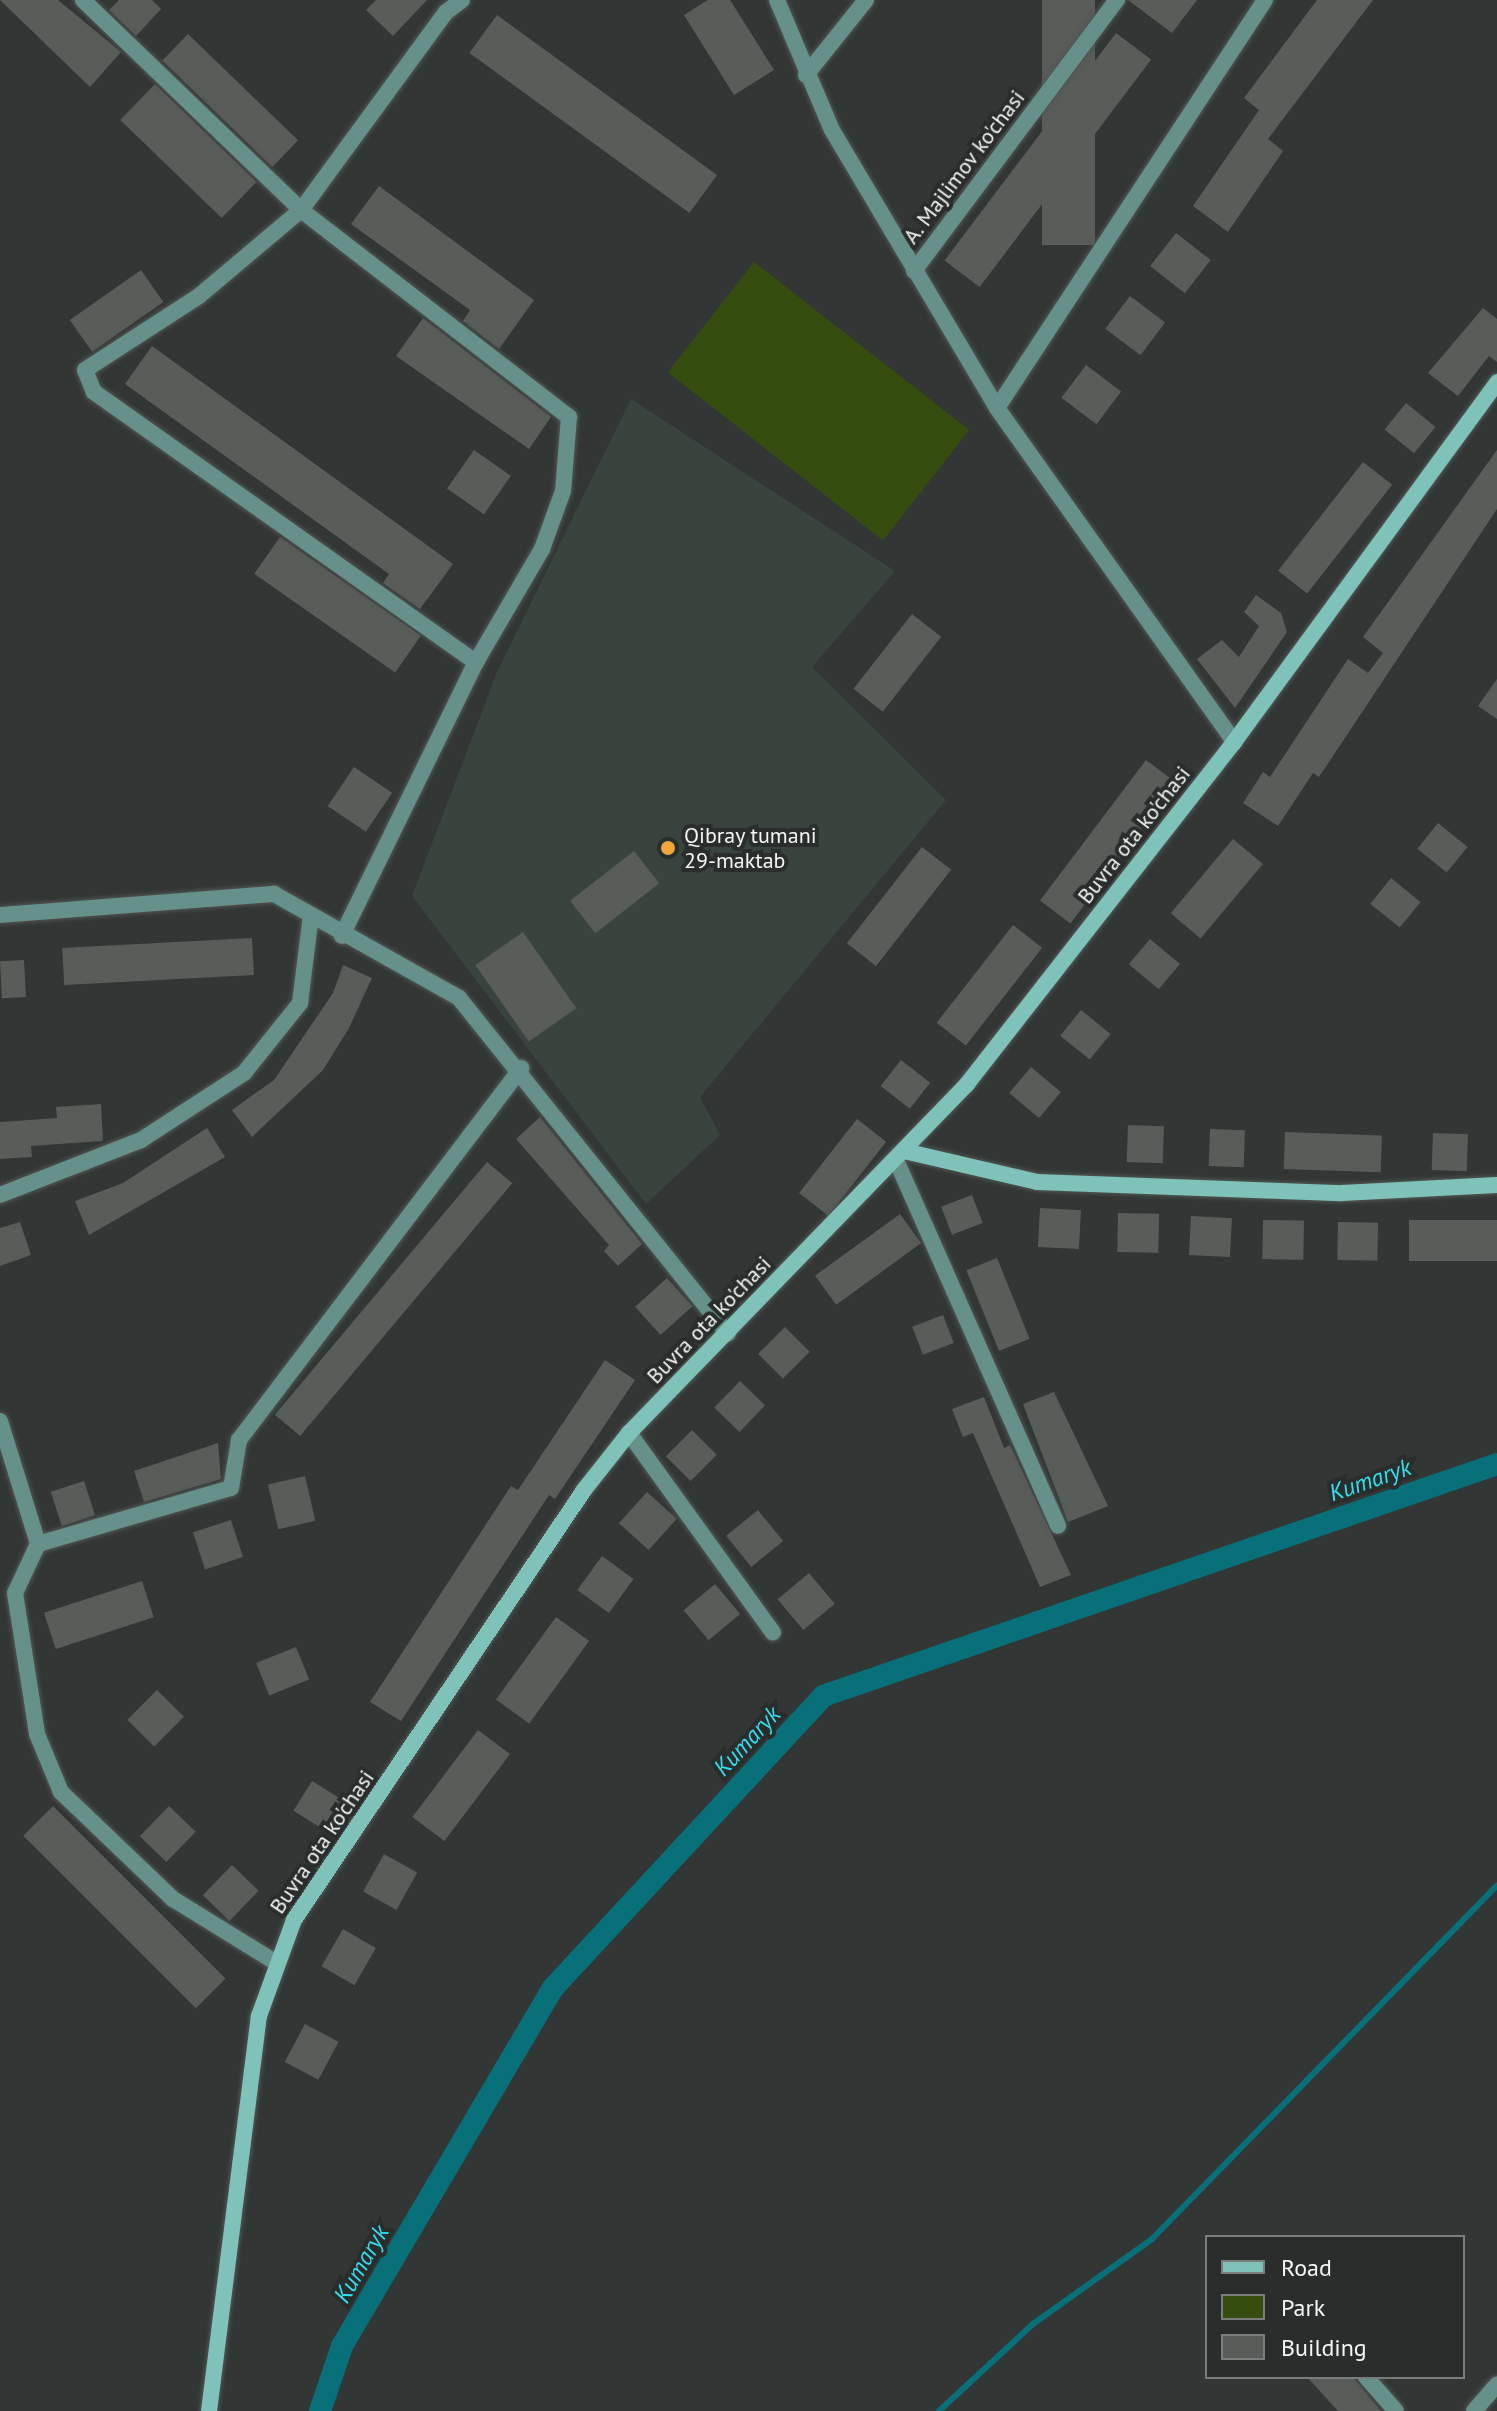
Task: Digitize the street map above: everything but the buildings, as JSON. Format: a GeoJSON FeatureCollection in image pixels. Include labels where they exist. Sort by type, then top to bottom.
{"type":"FeatureCollection","features":[{"type":"Feature","properties":{"kind":"main road","name":"Buvra ota ko'chasi"},"geometry":{"type":"LineString","coordinates":[[209,2411],[259,2016],[275,1962],[294,1920],[629,1433],[967,1084],[1234,742],[1497,382]]}},
{"type":"Feature","properties":{"kind":"main road"},"geometry":{"type":"LineString","coordinates":[[900,1155],[1068,1183],[1342,1193],[1497,1185]]}},
{"type":"Feature","properties":{"kind":"street"},"geometry":{"type":"LineString","coordinates":[[83,0],[301,210],[569,417],[563,491],[542,549],[476,662],[342,936]]}},
{"type":"Feature","properties":{"kind":"street"},"geometry":{"type":"LineString","coordinates":[[462,0],[446,12],[301,210],[199,296],[85,370],[94,392],[476,662]]}},
{"type":"Feature","properties":{"kind":"street"},"geometry":{"type":"LineString","coordinates":[[777,0],[806,75],[914,271]]}},
{"type":"Feature","properties":{"kind":"street"},"geometry":{"type":"LineString","coordinates":[[806,75],[866,0]]}},
{"type":"Feature","properties":{"kind":"street","name":"A. Majlimov ko'chasi"},"geometry":{"type":"LineString","coordinates":[[1117,0],[914,271],[997,408],[1234,742]]}},
{"type":"Feature","properties":{"kind":"street"},"geometry":{"type":"LineString","coordinates":[[997,408],[1265,0]]}},
{"type":"Feature","properties":{"kind":"street"},"geometry":{"type":"LineString","coordinates":[[0,915],[274,894],[342,936],[459,998],[521,1068],[728,1334]]}},
{"type":"Feature","properties":{"kind":"street"},"geometry":{"type":"LineString","coordinates":[[0,1195],[141,1140],[244,1073],[300,1003],[311,915]]}},
{"type":"Feature","properties":{"kind":"street"},"geometry":{"type":"LineString","coordinates":[[38,1544],[231,1488],[239,1440],[521,1068]]}},
{"type":"Feature","properties":{"kind":"street"},"geometry":{"type":"LineString","coordinates":[[900,1155],[1058,1526]]}},
{"type":"Feature","properties":{"kind":"street"},"geometry":{"type":"LineString","coordinates":[[0,1421],[38,1544],[15,1593],[37,1734],[61,1792],[173,1899],[275,1962]]}},
{"type":"Feature","properties":{"kind":"street"},"geometry":{"type":"LineString","coordinates":[[629,1433],[773,1633]]}},
{"type":"Feature","properties":{"kind":"street"},"geometry":{"type":"LineString","coordinates":[[1368,2379],[1396,2411]]}},
{"type":"Feature","properties":{"kind":"street"},"geometry":{"type":"LineString","coordinates":[[1474,2411],[1497,2385]]}},
{"type":"Feature","properties":{"kind":"shaded area","name":"Qibray tumani 29-maktab"},"geometry":{"type":"Polygon","coordinates":[[[631,399],[895,571],[812,667],[946,800],[700,1097],[720,1135],[646,1204],[412,896],[497,672],[631,399]]]}},
{"type":"Feature","properties":{"kind":"green space"},"geometry":{"type":"Polygon","coordinates":[[[754,262],[969,430],[883,540],[668,372],[754,262]]]}},
{"type":"Feature","properties":{"kind":"waterway","name":"Kumaryk"},"geometry":{"type":"LineString","coordinates":[[320,2411],[342,2346],[553,1988],[823,1696],[1497,1464]]}},
{"type":"Feature","properties":{"kind":"waterway"},"geometry":{"type":"LineString","coordinates":[[939,2411],[1033,2324],[1152,2239],[1497,1885]]}},
{"type":"Feature","properties":{"kind":"place","name":"Qibray tumani 29-maktab"},"geometry":{"type":"Point","coordinates":[668,848]}}]}
